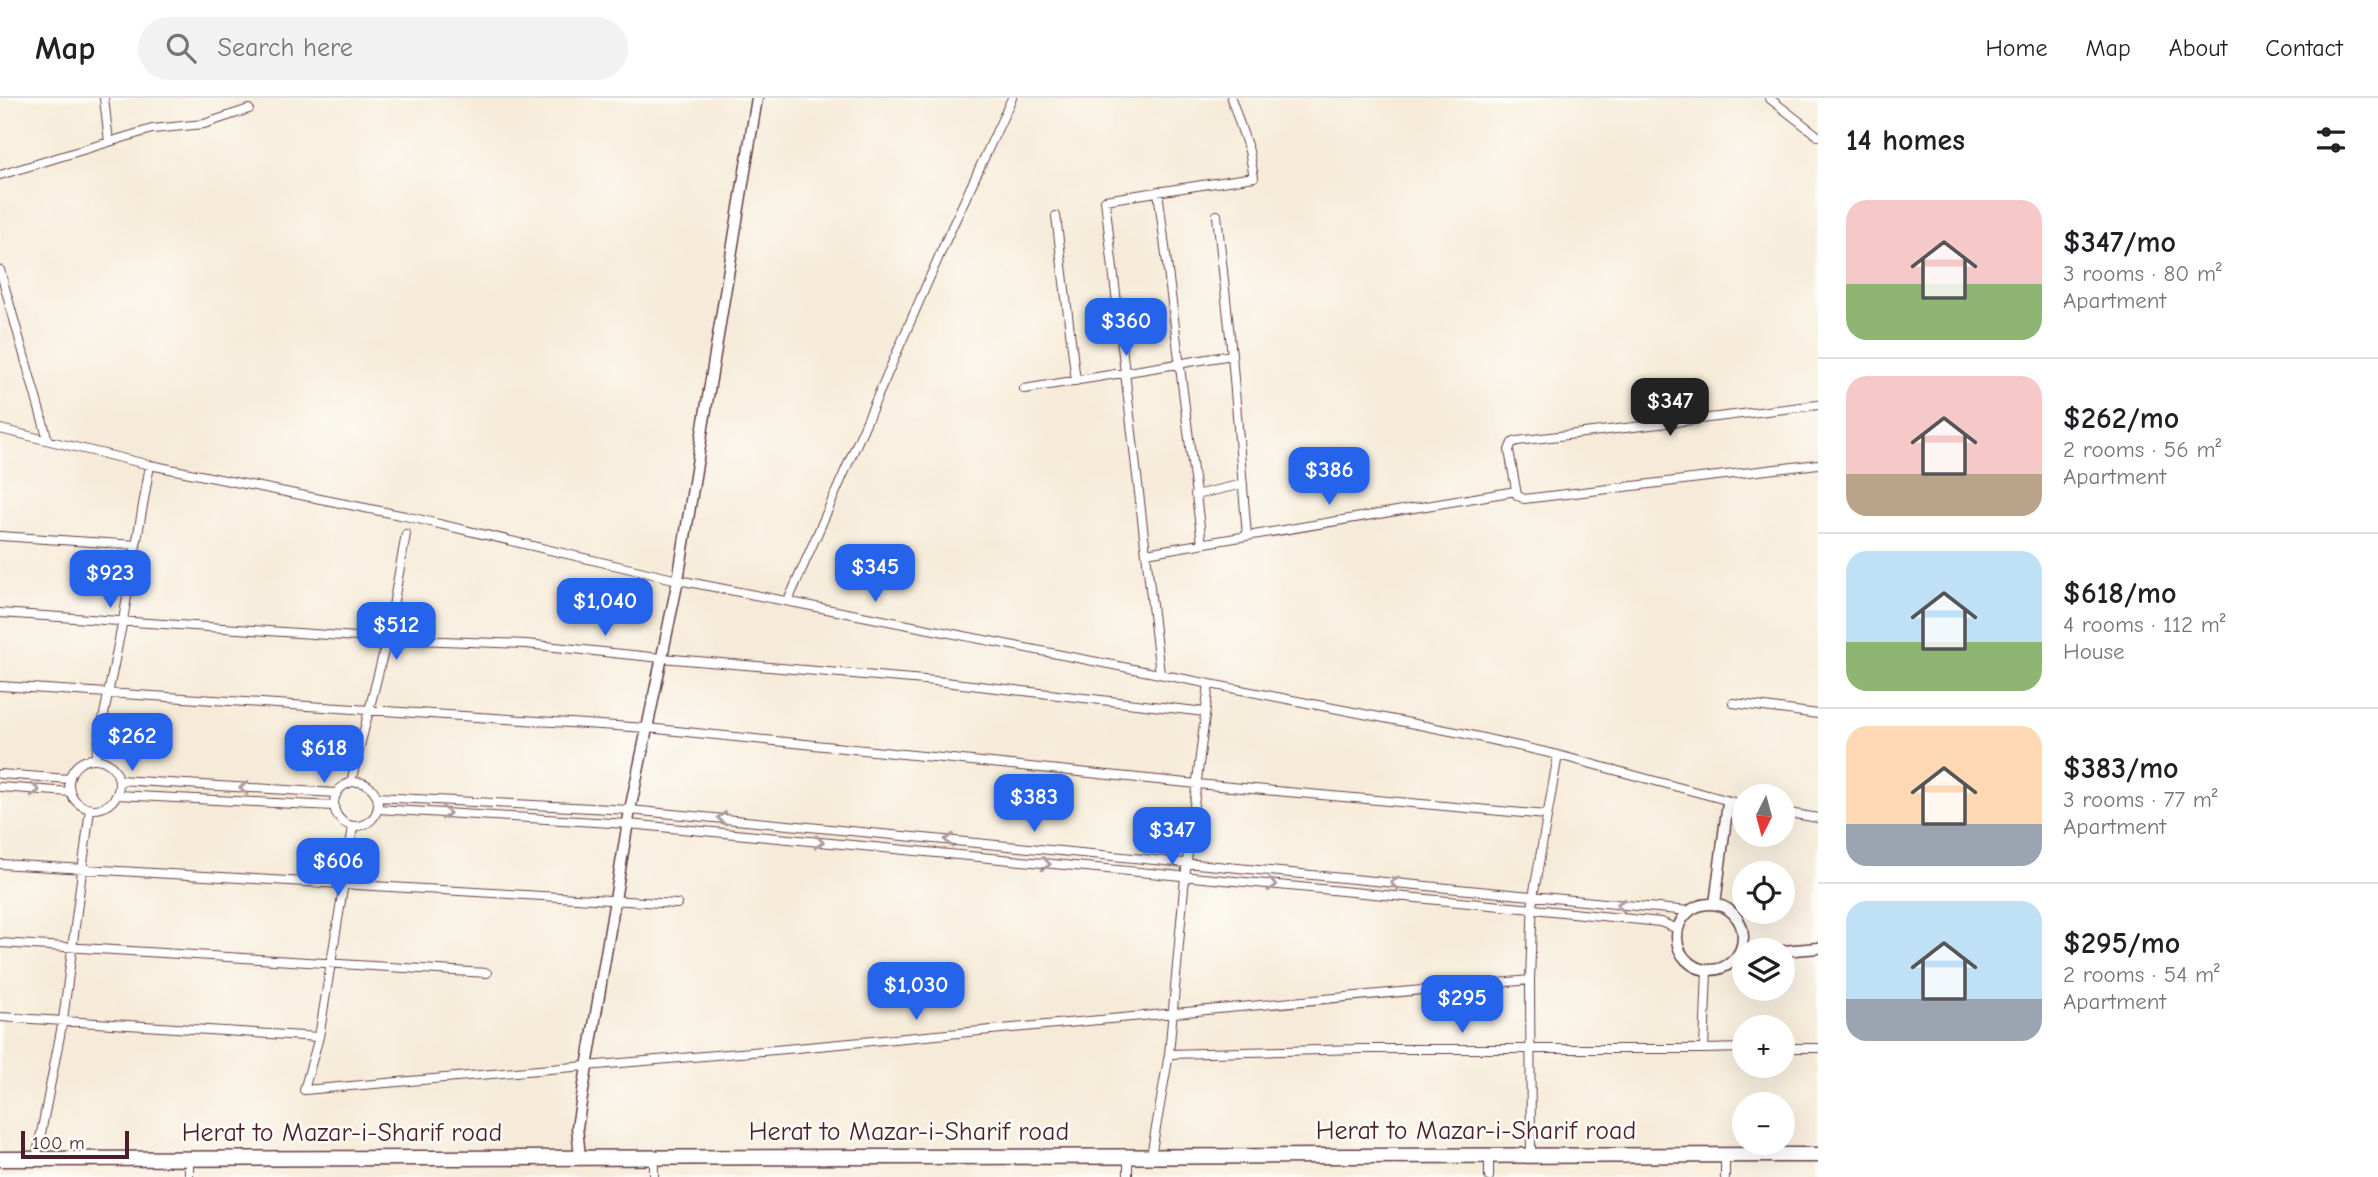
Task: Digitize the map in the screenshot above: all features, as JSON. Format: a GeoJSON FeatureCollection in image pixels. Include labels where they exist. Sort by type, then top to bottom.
{"type":"FeatureCollection","features":[{"type":"Feature","properties":{"kind":"highway","name":"Herat to Mazar-i-Sharif road"},"geometry":{"type":"LineString","coordinates":[[0,1159],[1818,1155]]}},
{"type":"Feature","properties":{"kind":"street"},"geometry":{"type":"LineString","coordinates":[[104,98],[109,142]]}},
{"type":"Feature","properties":{"kind":"street"},"geometry":{"type":"LineString","coordinates":[[580,1157],[577,1127],[630,810],[678,580],[757,98]]}},
{"type":"Feature","properties":{"kind":"street"},"geometry":{"type":"LineString","coordinates":[[788,601],[947,238],[1012,98]]}},
{"type":"Feature","properties":{"kind":"street"},"geometry":{"type":"LineString","coordinates":[[1160,674],[1105,200],[1254,177],[1249,151],[1231,98]]}},
{"type":"Feature","properties":{"kind":"street"},"geometry":{"type":"LineString","coordinates":[[1769,98],[1818,136]]}},
{"type":"Feature","properties":{"kind":"street"},"geometry":{"type":"LineString","coordinates":[[0,175],[152,129],[204,124],[249,109]]}},
{"type":"Feature","properties":{"kind":"street"},"geometry":{"type":"LineString","coordinates":[[1158,191],[1202,543]]}},
{"type":"Feature","properties":{"kind":"street"},"geometry":{"type":"LineString","coordinates":[[1217,215],[1247,536]]}},
{"type":"Feature","properties":{"kind":"street"},"geometry":{"type":"LineString","coordinates":[[1056,216],[1076,381]]}},
{"type":"Feature","properties":{"kind":"street"},"geometry":{"type":"LineString","coordinates":[[0,270],[48,440]]}},
{"type":"Feature","properties":{"kind":"street"},"geometry":{"type":"LineString","coordinates":[[1024,389],[1232,355]]}},
{"type":"Feature","properties":{"kind":"street"},"geometry":{"type":"LineString","coordinates":[[1818,405],[1517,442],[1512,443],[1509,450],[1516,491],[1524,499],[1818,464]]}},
{"type":"Feature","properties":{"kind":"street"},"geometry":{"type":"LineString","coordinates":[[0,429],[150,464],[405,516],[678,580],[1558,755],[1732,803]]}},
{"type":"Feature","properties":{"kind":"street"},"geometry":{"type":"LineString","coordinates":[[95,759],[150,464]]}},
{"type":"Feature","properties":{"kind":"street"},"geometry":{"type":"LineString","coordinates":[[1195,495],[1243,484]]}},
{"type":"Feature","properties":{"kind":"street"},"geometry":{"type":"LineString","coordinates":[[1146,553],[1516,491]]}},
{"type":"Feature","properties":{"kind":"street"},"geometry":{"type":"LineString","coordinates":[[351,782],[387,639],[407,534]]}},
{"type":"Feature","properties":{"kind":"street"},"geometry":{"type":"LineString","coordinates":[[0,536],[136,545]]}},
{"type":"Feature","properties":{"kind":"street"},"geometry":{"type":"LineString","coordinates":[[0,613],[387,639],[526,644],[662,659],[936,681],[1205,712]]}},
{"type":"Feature","properties":{"kind":"street"},"geometry":{"type":"LineString","coordinates":[[1151,1156],[1169,1054],[1185,877],[1209,684]]}},
{"type":"Feature","properties":{"kind":"street"},"geometry":{"type":"LineString","coordinates":[[0,686],[647,728],[1197,784],[1546,815]]}},
{"type":"Feature","properties":{"kind":"street"},"geometry":{"type":"LineString","coordinates":[[1733,703],[1818,714]]}},
{"type":"Feature","properties":{"kind":"street"},"geometry":{"type":"LineString","coordinates":[[1531,1156],[1532,909],[1558,755]]}},
{"type":"Feature","properties":{"kind":"street"},"geometry":{"type":"LineString","coordinates":[[95,759],[111,765],[119,780],[117,794],[103,808],[90,809],[78,804],[70,792],[69,779],[78,764],[95,759]]}},
{"type":"Feature","properties":{"kind":"street"},"geometry":{"type":"LineString","coordinates":[[0,774],[69,779]]}},
{"type":"Feature","properties":{"kind":"street"},"geometry":{"type":"LineString","coordinates":[[119,780],[336,793]]}},
{"type":"Feature","properties":{"kind":"street"},"geometry":{"type":"LineString","coordinates":[[351,782],[364,783],[377,797],[378,809],[369,822],[353,827],[342,822],[334,813],[333,806],[336,793],[351,782]]}},
{"type":"Feature","properties":{"kind":"street"},"geometry":{"type":"LineString","coordinates":[[0,788],[70,792]]}},
{"type":"Feature","properties":{"kind":"street"},"geometry":{"type":"LineString","coordinates":[[117,794],[333,806]]}},
{"type":"Feature","properties":{"kind":"street"},"geometry":{"type":"LineString","coordinates":[[377,797],[630,810],[1689,911],[1704,904],[1715,904],[1735,915],[1740,925],[1741,938]]}},
{"type":"Feature","properties":{"kind":"street"},"geometry":{"type":"LineString","coordinates":[[1715,904],[1728,802]]}},
{"type":"Feature","properties":{"kind":"street"},"geometry":{"type":"LineString","coordinates":[[36,1158],[63,1020],[90,809]]}},
{"type":"Feature","properties":{"kind":"street"},"geometry":{"type":"LineString","coordinates":[[378,809],[628,824],[1532,909],[1660,922],[1678,929]]}},
{"type":"Feature","properties":{"kind":"street"},"geometry":{"type":"LineString","coordinates":[[1796,814],[1818,818]]}},
{"type":"Feature","properties":{"kind":"street"},"geometry":{"type":"LineString","coordinates":[[353,827],[318,1037],[304,1090],[1531,980]]}},
{"type":"Feature","properties":{"kind":"street"},"geometry":{"type":"LineString","coordinates":[[0,864],[677,904]]}},
{"type":"Feature","properties":{"kind":"street"},"geometry":{"type":"LineString","coordinates":[[1689,911],[1678,929],[1678,947],[1683,957],[1690,964],[1707,970],[1721,968],[1732,962]]}},
{"type":"Feature","properties":{"kind":"street"},"geometry":{"type":"LineString","coordinates":[[0,943],[487,973]]}},
{"type":"Feature","properties":{"kind":"street"},"geometry":{"type":"LineString","coordinates":[[1795,950],[1818,948]]}},
{"type":"Feature","properties":{"kind":"street"},"geometry":{"type":"LineString","coordinates":[[1704,1049],[1707,970]]}},
{"type":"Feature","properties":{"kind":"street"},"geometry":{"type":"LineString","coordinates":[[0,1017],[318,1037]]}},
{"type":"Feature","properties":{"kind":"street"},"geometry":{"type":"LineString","coordinates":[[1169,1054],[1362,1049],[1732,1048]]}},
{"type":"Feature","properties":{"kind":"street"},"geometry":{"type":"LineString","coordinates":[[1795,1048],[1818,1048]]}},
{"type":"Feature","properties":{"kind":"street"},"geometry":{"type":"LineString","coordinates":[[1725,1155],[1726,1177]]}},
{"type":"Feature","properties":{"kind":"street"},"geometry":{"type":"LineString","coordinates":[[1128,1156],[1128,1177]]}},
{"type":"Feature","properties":{"kind":"street"},"geometry":{"type":"LineString","coordinates":[[1489,1156],[1489,1177]]}},
{"type":"Feature","properties":{"kind":"street"},"geometry":{"type":"LineString","coordinates":[[654,1157],[654,1177]]}},
{"type":"Feature","properties":{"kind":"street"},"geometry":{"type":"LineString","coordinates":[[189,1158],[189,1177]]}}]}
